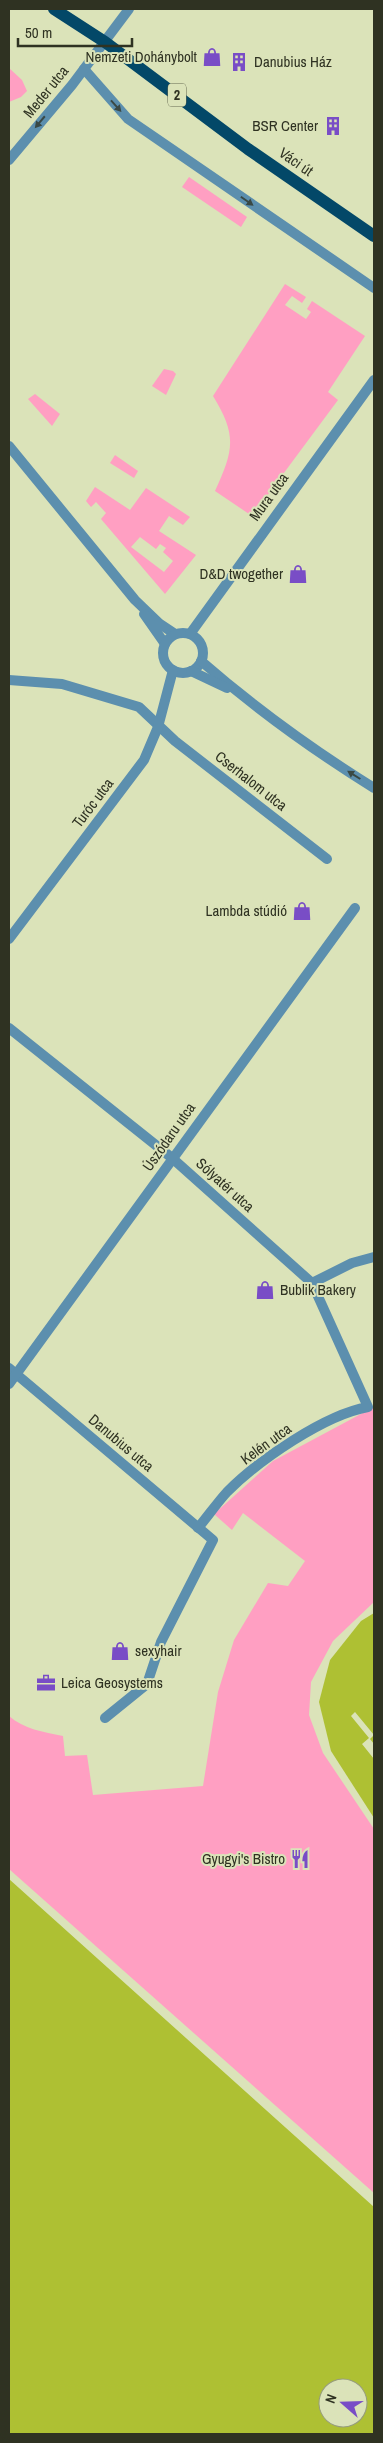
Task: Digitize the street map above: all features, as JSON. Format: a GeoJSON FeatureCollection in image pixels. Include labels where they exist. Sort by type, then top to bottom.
{"type":"FeatureCollection","features":[{"type":"Feature","properties":{"kind":"main road","name":"Váci út"},"geometry":{"type":"LineString","coordinates":[[54,9],[105,42],[248,149],[374,236]]}},
{"type":"Feature","properties":{"kind":"street","name":"Meder utca"},"geometry":{"type":"LineString","coordinates":[[9,160],[72,85],[129,9]]}},
{"type":"Feature","properties":{"kind":"street"},"geometry":{"type":"LineString","coordinates":[[84,69],[128,119],[374,288]]}},
{"type":"Feature","properties":{"kind":"street","name":"Mura utca"},"geometry":{"type":"LineString","coordinates":[[190,634],[374,380]]}},
{"type":"Feature","properties":{"kind":"street"},"geometry":{"type":"LineString","coordinates":[[9,446],[136,600],[160,624],[175,634],[190,634],[200,642],[203,655],[201,661],[192,671]]}},
{"type":"Feature","properties":{"kind":"street"},"geometry":{"type":"LineString","coordinates":[[136,600],[165,644]]}},
{"type":"Feature","properties":{"kind":"street"},"geometry":{"type":"LineString","coordinates":[[175,634],[165,644],[163,656],[173,670],[179,672],[192,671],[235,691]]}},
{"type":"Feature","properties":{"kind":"street"},"geometry":{"type":"LineString","coordinates":[[201,661],[235,691],[333,762],[374,788]]}},
{"type":"Feature","properties":{"kind":"street","name":"Turóc utca"},"geometry":{"type":"LineString","coordinates":[[9,939],[144,760],[158,727],[173,670]]}},
{"type":"Feature","properties":{"kind":"street","name":"Cserhalom utca"},"geometry":{"type":"LineString","coordinates":[[9,680],[62,684],[139,707],[158,727],[327,859]]}},
{"type":"Feature","properties":{"kind":"street","name":"Úszódaru utca"},"geometry":{"type":"LineString","coordinates":[[9,1384],[13,1371],[355,908]]}},
{"type":"Feature","properties":{"kind":"street","name":"Sólyatér utca"},"geometry":{"type":"LineString","coordinates":[[9,1028],[172,1158],[312,1283],[368,1407]]}},
{"type":"Feature","properties":{"kind":"street"},"geometry":{"type":"LineString","coordinates":[[312,1283],[352,1263],[374,1257]]}},
{"type":"Feature","properties":{"kind":"street","name":"Danubius utca"},"geometry":{"type":"LineString","coordinates":[[13,1371],[213,1540],[161,1642],[147,1684],[105,1718]]}},
{"type":"Feature","properties":{"kind":"street","name":"Kelén utca"},"geometry":{"type":"LineString","coordinates":[[198,1528],[227,1492],[273,1454],[310,1431],[354,1410],[368,1407]]}},
{"type":"Feature","properties":{"kind":"shaded area"},"geometry":{"type":"Polygon","coordinates":[[[9,68],[22,80],[27,91],[21,97],[9,102],[9,68]]]}},
{"type":"Feature","properties":{"kind":"shaded area"},"geometry":{"type":"Polygon","coordinates":[[[189,177],[247,217],[241,227],[182,187],[189,177]]]}},
{"type":"Feature","properties":{"kind":"shaded area"},"geometry":{"type":"Polygon","coordinates":[[[285,284],[306,297],[302,303],[292,296],[285,305],[306,319],[311,312],[307,309],[312,301],[365,336],[328,392],[338,400],[252,516],[215,491],[226,464],[230,443],[226,422],[213,396],[285,284]]]}},
{"type":"Feature","properties":{"kind":"shaded area"},"geometry":{"type":"Polygon","coordinates":[[[164,369],[173,371],[176,374],[166,395],[152,386],[164,369]]]}},
{"type":"Feature","properties":{"kind":"shaded area"},"geometry":{"type":"Polygon","coordinates":[[[35,394],[60,414],[52,426],[28,399],[35,394]]]}},
{"type":"Feature","properties":{"kind":"shaded area"},"geometry":{"type":"Polygon","coordinates":[[[115,455],[138,471],[134,478],[110,463],[115,455]]]}},
{"type":"Feature","properties":{"kind":"shaded area"},"geometry":{"type":"Polygon","coordinates":[[[95,487],[130,510],[146,488],[190,517],[183,525],[169,516],[159,531],[196,555],[165,594],[101,519],[106,513],[96,502],[91,507],[86,501],[95,487]],[[140,537],[131,547],[164,572],[173,561],[163,552],[166,548],[160,544],[156,549],[140,537]]]}},
{"type":"Feature","properties":{"kind":"shaded area"},"geometry":{"type":"Polygon","coordinates":[[[374,1407],[374,1602],[333,1641],[311,1682],[309,1715],[323,1753],[374,1829],[374,2193],[9,1869],[9,1716],[27,1727],[63,1736],[65,1756],[87,1755],[93,1795],[203,1786],[218,1692],[234,1640],[268,1583],[288,1586],[305,1561],[243,1513],[232,1530],[214,1514],[273,1461],[374,1407]]]}},
{"type":"Feature","properties":{"kind":"shaded area"},"geometry":{"type":"Polygon","coordinates":[[[374,1613],[374,1818],[331,1751],[319,1702],[330,1660],[361,1621],[374,1613]]]}},
{"type":"Feature","properties":{"kind":"shaded area"},"geometry":{"type":"Polygon","coordinates":[[[9,1879],[374,2207],[374,2434],[9,2434],[9,1879]]]}},
{"type":"Feature","properties":{"kind":"pier"},"geometry":{"type":"Polygon","coordinates":[[[355,1712],[374,1735],[370,1739],[374,1744],[374,1759],[362,1744],[369,1738],[351,1716],[355,1712]]]}},
{"type":"Feature","properties":{"kind":"place","name":"Nemzeti Dohánybolt"},"geometry":{"type":"Point","coordinates":[212,57]}},
{"type":"Feature","properties":{"kind":"place","name":"Danubius Ház"},"geometry":{"type":"Point","coordinates":[239,62]}},
{"type":"Feature","properties":{"kind":"place","name":"BSR Center"},"geometry":{"type":"Point","coordinates":[333,126]}},
{"type":"Feature","properties":{"kind":"place","name":"D&D twogether"},"geometry":{"type":"Point","coordinates":[298,574]}},
{"type":"Feature","properties":{"kind":"place","name":"Lambda stúdió"},"geometry":{"type":"Point","coordinates":[302,911]}},
{"type":"Feature","properties":{"kind":"place","name":"Bublik Bakery"},"geometry":{"type":"Point","coordinates":[265,1290]}},
{"type":"Feature","properties":{"kind":"place","name":"sexyhair"},"geometry":{"type":"Point","coordinates":[120,1651]}},
{"type":"Feature","properties":{"kind":"place","name":"Leica Geosystems"},"geometry":{"type":"Point","coordinates":[46,1683]}},
{"type":"Feature","properties":{"kind":"place","name":"Gyugyi's Bistro"},"geometry":{"type":"Point","coordinates":[300,1859]}}]}
